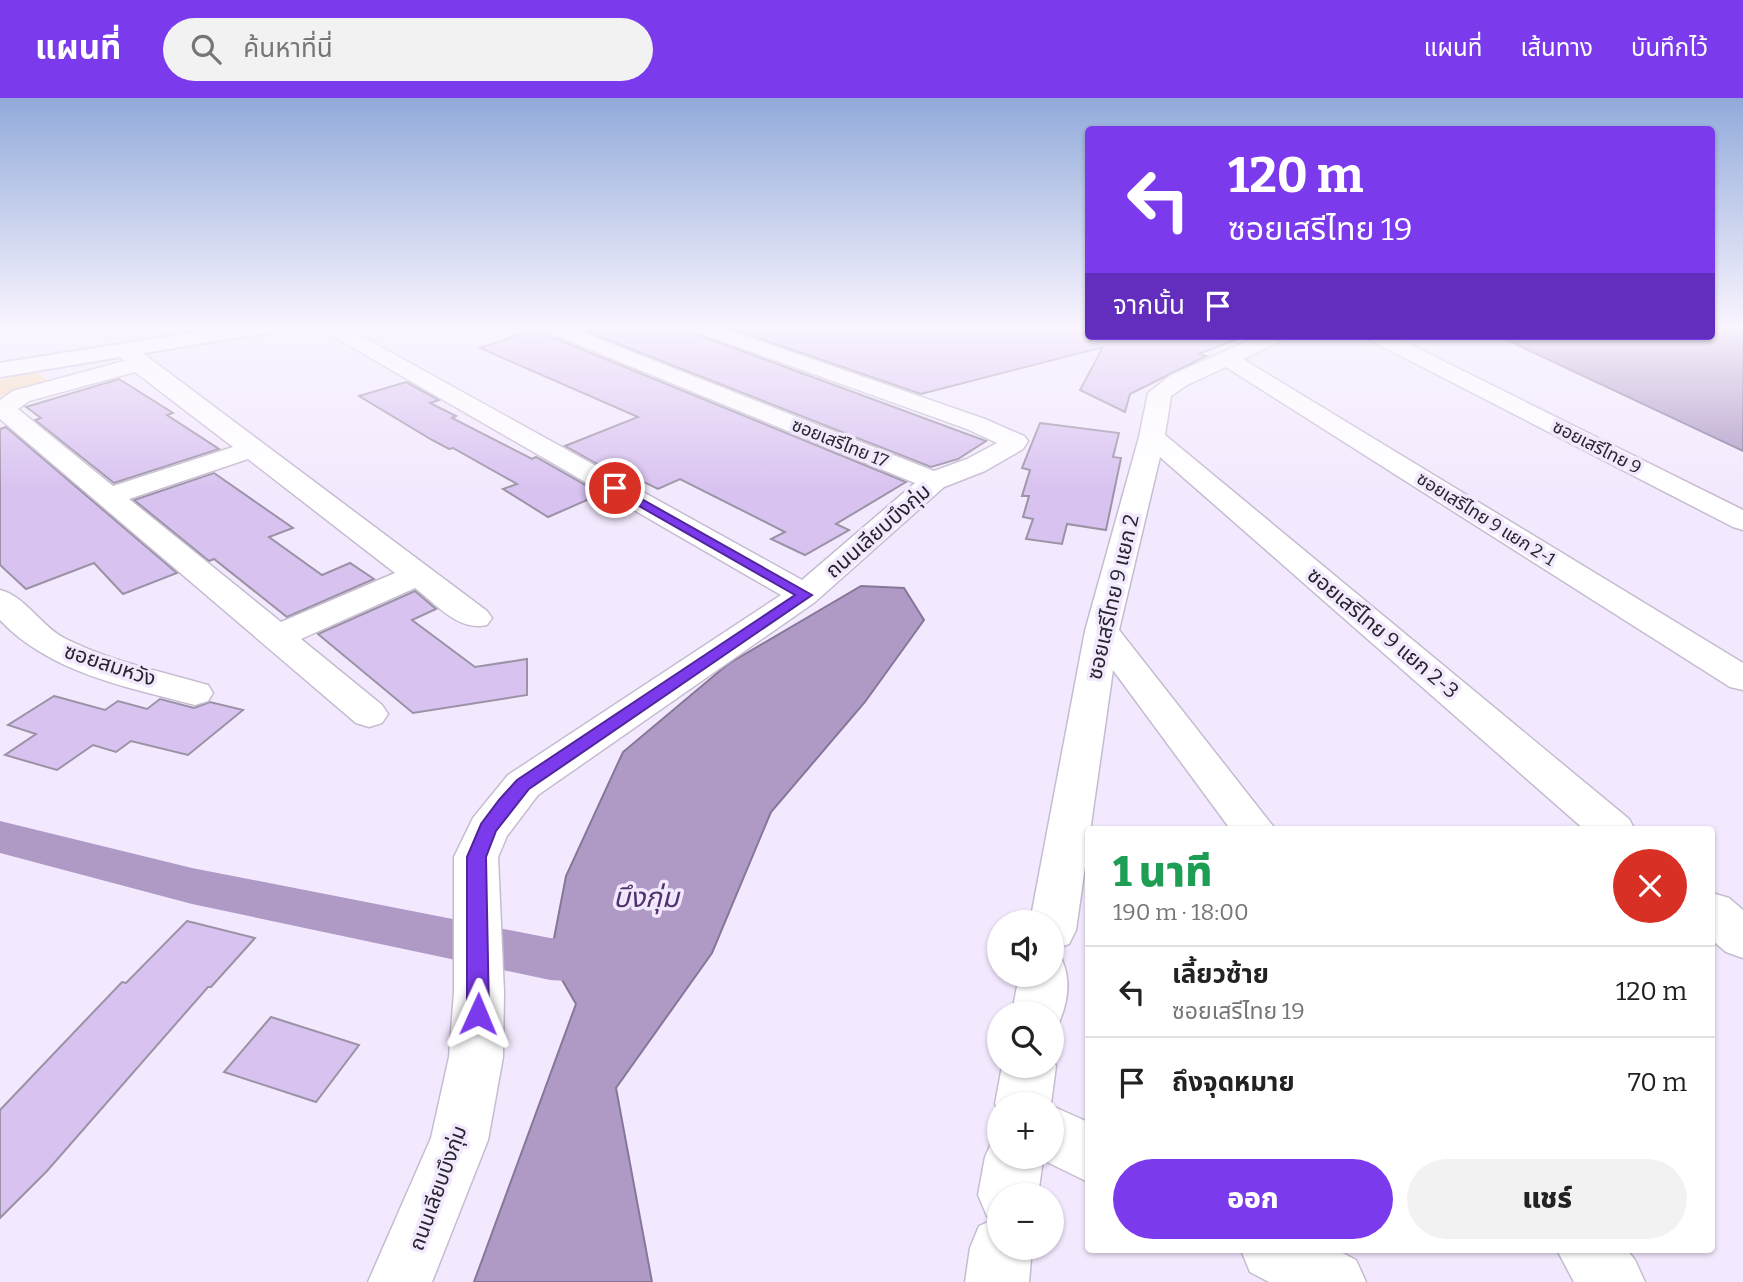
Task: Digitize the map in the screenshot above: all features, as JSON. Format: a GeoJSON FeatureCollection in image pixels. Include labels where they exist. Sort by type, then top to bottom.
{"type":"FeatureCollection","features":[{"type":"Feature","properties":{"kind":"street"},"geometry":{"type":"LineString","coordinates":[[60,382],[21,396],[3,409],[369,714]]}},
{"type":"Feature","properties":{"kind":"street"},"geometry":{"type":"LineString","coordinates":[[164,382],[475,618]]}},
{"type":"Feature","properties":{"kind":"street"},"geometry":{"type":"LineString","coordinates":[[429,382],[804,595]]}},
{"type":"Feature","properties":{"kind":"street","name":"ซอยเสรีไทย 17"},"geometry":{"type":"LineString","coordinates":[[689,382],[934,481]]}},
{"type":"Feature","properties":{"kind":"street","name":"ถนนเลียบบึงกุ่ม"},"geometry":{"type":"LineString","coordinates":[[400,1282],[459,1140],[476,1057],[476,857],[488,829],[523,785],[804,595],[934,481],[976,464],[1014,444],[1015,441],[1009,437],[858,382]]}},
{"type":"Feature","properties":{"kind":"street","name":"ซอยเสรีไทย 9 แยก 2"},"geometry":{"type":"LineString","coordinates":[[1055,910],[1102,631],[1152,437],[1160,393],[1176,382]]}},
{"type":"Feature","properties":{"kind":"street","name":"ซอยเสรีไทย 9 แยก 2-1"},"geometry":{"type":"LineString","coordinates":[[1265,382],[1743,679]]}},
{"type":"Feature","properties":{"kind":"street","name":"ซอยเสรีไทย 9"},"geometry":{"type":"LineString","coordinates":[[1469,382],[1743,521]]}},
{"type":"Feature","properties":{"kind":"street","name":"ซอยเสรีไทย 9 แยก 2-3"},"geometry":{"type":"LineString","coordinates":[[1152,437],[1610,826]]}},
{"type":"Feature","properties":{"kind":"street"},"geometry":{"type":"LineString","coordinates":[[109,497],[252,449]]}},
{"type":"Feature","properties":{"kind":"street"},"geometry":{"type":"LineString","coordinates":[[276,637],[419,574]]}},
{"type":"Feature","properties":{"kind":"street","name":"ซอยสมหวัง"},"geometry":{"type":"LineString","coordinates":[[0,600],[21,622],[49,644],[77,657],[195,693]]}},
{"type":"Feature","properties":{"kind":"street"},"geometry":{"type":"LineString","coordinates":[[1102,631],[1252,826]]}},
{"type":"Feature","properties":{"kind":"street"},"geometry":{"type":"LineString","coordinates":[[1715,915],[1743,939]]}},
{"type":"Feature","properties":{"kind":"street"},"geometry":{"type":"LineString","coordinates":[[1064,1140],[1085,1151]]}},
{"type":"Feature","properties":{"kind":"street"},"geometry":{"type":"LineString","coordinates":[[1278,1253],[1334,1282]]}},
{"type":"Feature","properties":{"kind":"street"},"geometry":{"type":"LineString","coordinates":[[1590,1253],[1613,1282]]}},
{"type":"Feature","properties":{"kind":"street"},"geometry":{"type":"LineString","coordinates":[[997,1282],[1000,1260]]}},
{"type":"Feature","properties":{"kind":"shaded area"},"geometry":{"type":"Polygon","coordinates":[[[0,382],[50,383],[0,396],[0,382]]]}},
{"type":"Feature","properties":{"kind":"water"},"geometry":{"type":"Polygon","coordinates":[[[1597,382],[1743,382],[1743,451],[1597,382]]]}},
{"type":"Feature","properties":{"kind":"water","name":"บึงกุ่ม"},"geometry":{"type":"Polygon","coordinates":[[[861,586],[904,588],[924,620],[865,702],[771,812],[712,953],[616,1088],[652,1282],[474,1282],[576,1004],[550,959],[566,876],[623,752],[728,664],[861,586]]]}},
{"type":"Feature","properties":{"kind":"building"},"geometry":{"type":"Polygon","coordinates":[[[108,382],[124,382],[173,413],[167,415],[219,449],[114,483],[35,420],[41,418],[26,407],[108,382]]]}},
{"type":"Feature","properties":{"kind":"building"},"geometry":{"type":"Polygon","coordinates":[[[406,382],[439,400],[430,403],[456,416],[452,418],[532,459],[536,457],[601,494],[548,517],[503,489],[517,484],[453,448],[449,449],[432,440],[359,396],[406,382]]]}},
{"type":"Feature","properties":{"kind":"building"},"geometry":{"type":"Polygon","coordinates":[[[558,382],[662,382],[906,482],[836,524],[849,530],[805,555],[771,539],[785,532],[680,479],[658,489],[638,479],[630,482],[565,446],[638,417],[558,382]]]}},
{"type":"Feature","properties":{"kind":"building"},"geometry":{"type":"Polygon","coordinates":[[[716,382],[827,382],[986,441],[958,459],[931,467],[716,382]]]}},
{"type":"Feature","properties":{"kind":"building"},"geometry":{"type":"Polygon","coordinates":[[[887,382],[966,382],[921,394],[887,382]]]}},
{"type":"Feature","properties":{"kind":"building"},"geometry":{"type":"Polygon","coordinates":[[[1084,382],[1153,382],[1130,394],[1125,412],[1080,390],[1084,382]]]}},
{"type":"Feature","properties":{"kind":"building"},"geometry":{"type":"Polygon","coordinates":[[[1040,423],[1119,433],[1113,457],[1121,458],[1106,530],[1067,524],[1062,544],[1026,539],[1033,519],[1023,517],[1029,496],[1022,496],[1030,470],[1022,468],[1040,423]]]}},
{"type":"Feature","properties":{"kind":"building"},"geometry":{"type":"Polygon","coordinates":[[[6,427],[177,573],[123,594],[94,563],[26,589],[0,565],[0,429],[6,427]]]}},
{"type":"Feature","properties":{"kind":"building"},"geometry":{"type":"Polygon","coordinates":[[[214,473],[293,528],[269,537],[322,575],[350,563],[374,579],[287,617],[214,559],[209,561],[134,500],[214,473]]]}},
{"type":"Feature","properties":{"kind":"building"},"geometry":{"type":"Polygon","coordinates":[[[415,591],[436,609],[412,620],[475,667],[527,659],[527,695],[413,713],[318,634],[415,591]]]}},
{"type":"Feature","properties":{"kind":"building"},"geometry":{"type":"Polygon","coordinates":[[[54,696],[105,710],[118,701],[147,709],[160,699],[194,708],[210,702],[243,710],[188,755],[131,741],[116,752],[93,745],[57,770],[5,755],[36,734],[8,725],[54,696]]]}},
{"type":"Feature","properties":{"kind":"building"},"geometry":{"type":"Polygon","coordinates":[[[187,921],[255,938],[211,987],[208,987],[47,1171],[0,1218],[0,1110],[122,982],[126,983],[187,921]]]}},
{"type":"Feature","properties":{"kind":"building"},"geometry":{"type":"Polygon","coordinates":[[[271,1017],[359,1045],[316,1102],[224,1072],[271,1017]]]}},
{"type":"Feature","properties":{"kind":"waterway"},"geometry":{"type":"LineString","coordinates":[[0,837],[192,886],[550,959],[601,962]]}},
{"type":"Feature","properties":{"kind":"route"},"geometry":{"type":"LineString","coordinates":[[478,1014],[476,857],[488,829],[505,805],[523,785],[804,595],[615,488]]}}]}
